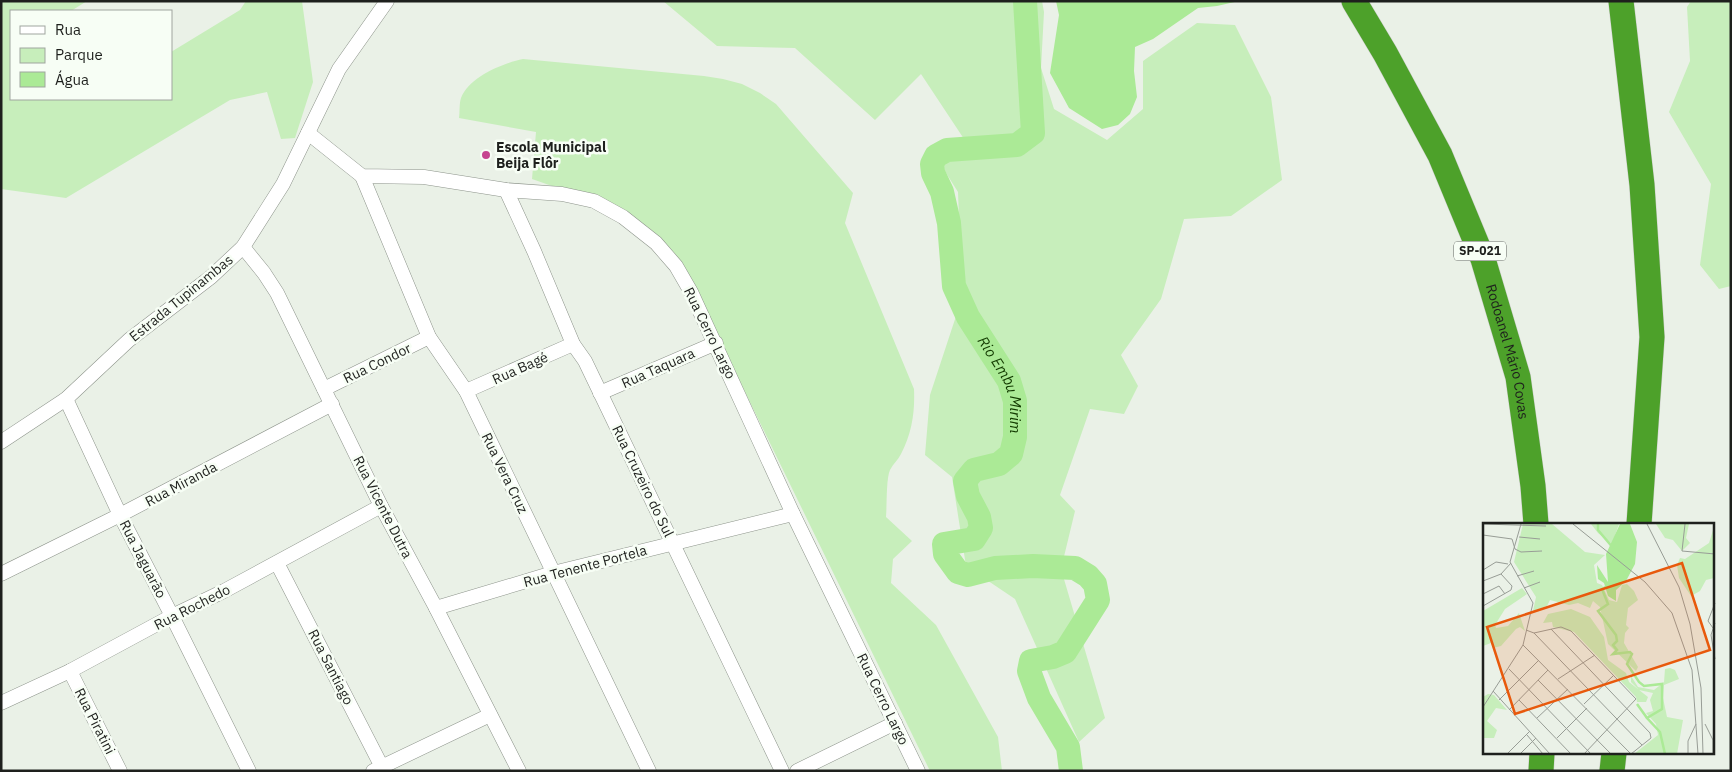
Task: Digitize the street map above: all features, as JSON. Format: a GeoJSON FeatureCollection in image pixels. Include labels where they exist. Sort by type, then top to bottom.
{"type":"FeatureCollection","features":[{"type":"Feature","properties":{"kind":"highway","name":"Rodoanel Mário Covas"},"geometry":{"type":"LineString","coordinates":[[1354,1],[1385,53],[1440,155],[1483,259],[1518,376],[1533,486],[1536,523]]}},
{"type":"Feature","properties":{"kind":"highway"},"geometry":{"type":"LineString","coordinates":[[1620,1],[1642,185],[1652,337],[1640,523]]}},
{"type":"Feature","properties":{"kind":"highway"},"geometry":{"type":"LineString","coordinates":[[1541,771],[1542,754]]}},
{"type":"Feature","properties":{"kind":"highway"},"geometry":{"type":"LineString","coordinates":[[1612,771],[1614,754]]}},
{"type":"Feature","properties":{"kind":"street","name":"Estrada Tupinambas"},"geometry":{"type":"LineString","coordinates":[[1,442],[66,399],[129,340],[211,277],[243,247],[283,184],[338,69],[387,1]]}},
{"type":"Feature","properties":{"kind":"street"},"geometry":{"type":"LineString","coordinates":[[308,133],[362,176]]}},
{"type":"Feature","properties":{"kind":"street","name":"Rua Cerro Largo"},"geometry":{"type":"LineString","coordinates":[[362,176],[424,177],[506,190],[562,194],[594,201],[623,217],[656,243],[676,266],[691,292],[793,514],[918,771]]}},
{"type":"Feature","properties":{"kind":"street","name":"Rua Vera Cruz"},"geometry":{"type":"LineString","coordinates":[[362,176],[430,337],[466,391],[649,771]]}},
{"type":"Feature","properties":{"kind":"street","name":"Rua Cruzeiro do Sul"},"geometry":{"type":"LineString","coordinates":[[506,190],[573,344],[585,361],[782,771]]}},
{"type":"Feature","properties":{"kind":"street","name":"Rua Vicente Dutra"},"geometry":{"type":"LineString","coordinates":[[243,247],[278,293],[381,506],[520,771]]}},
{"type":"Feature","properties":{"kind":"street","name":"Rua Condor"},"geometry":{"type":"LineString","coordinates":[[324,389],[430,337]]}},
{"type":"Feature","properties":{"kind":"street","name":"Rua Taquara"},"geometry":{"type":"LineString","coordinates":[[600,393],[716,343]]}},
{"type":"Feature","properties":{"kind":"street","name":"Rua Bagé"},"geometry":{"type":"LineString","coordinates":[[466,391],[573,344]]}},
{"type":"Feature","properties":{"kind":"street","name":"Rua Jaguarão"},"geometry":{"type":"LineString","coordinates":[[66,399],[120,515],[249,771]]}},
{"type":"Feature","properties":{"kind":"street","name":"Rua Miranda"},"geometry":{"type":"LineString","coordinates":[[1,574],[120,515],[332,404]]}},
{"type":"Feature","properties":{"kind":"street","name":"Rua Rochedo"},"geometry":{"type":"LineString","coordinates":[[1,703],[70,671],[172,616],[277,563],[381,506]]}},
{"type":"Feature","properties":{"kind":"street","name":"Rua Tenente Portela"},"geometry":{"type":"LineString","coordinates":[[436,608],[553,573],[793,514]]}},
{"type":"Feature","properties":{"kind":"street","name":"Rua Santiago"},"geometry":{"type":"LineString","coordinates":[[277,563],[380,769]]}},
{"type":"Feature","properties":{"kind":"street","name":"Rua Piratini"},"geometry":{"type":"LineString","coordinates":[[70,671],[120,771]]}},
{"type":"Feature","properties":{"kind":"street"},"geometry":{"type":"LineString","coordinates":[[380,769],[490,715]]}},
{"type":"Feature","properties":{"kind":"street"},"geometry":{"type":"LineString","coordinates":[[797,771],[895,723]]}},
{"type":"Feature","properties":{"kind":"green space"},"geometry":{"type":"Polygon","coordinates":[[[1,1],[87,1],[73,10],[10,10],[10,100],[172,100],[172,51],[240,10],[246,1],[302,1],[313,82],[295,138],[281,139],[267,92],[230,100],[66,198],[1,189],[1,1]]]}},
{"type":"Feature","properties":{"kind":"green space"},"geometry":{"type":"Polygon","coordinates":[[[663,1],[1042,1],[1044,12],[1041,68],[1054,109],[1107,140],[1143,109],[1143,61],[1197,23],[1235,25],[1271,97],[1282,180],[1231,216],[1184,219],[1161,299],[1121,355],[1138,386],[1124,414],[1090,409],[1060,495],[1075,511],[1061,569],[1105,718],[1079,742],[1015,599],[966,566],[952,477],[925,455],[930,395],[962,298],[958,192],[941,165],[964,139],[921,74],[875,120],[795,48],[717,46],[663,1]]]}},
{"type":"Feature","properties":{"kind":"green space"},"geometry":{"type":"Polygon","coordinates":[[[1691,1],[1731,1],[1731,286],[1719,289],[1700,265],[1711,184],[1669,112],[1690,61],[1687,7],[1691,1]]]}},
{"type":"Feature","properties":{"kind":"green space"},"geometry":{"type":"Polygon","coordinates":[[[523,59],[704,76],[742,84],[776,104],[853,193],[845,223],[914,389],[914,406],[910,430],[905,446],[889,474],[886,517],[912,541],[893,559],[891,583],[936,625],[998,737],[1002,771],[930,771],[684,267],[669,247],[572,193],[532,179],[536,132],[459,118],[461,98],[471,84],[487,72],[523,59]]]}},
{"type":"Feature","properties":{"kind":"water"},"geometry":{"type":"Polygon","coordinates":[[[1056,1],[1239,1],[1198,8],[1153,39],[1135,47],[1134,71],[1137,97],[1130,114],[1118,125],[1102,129],[1069,108],[1050,73],[1059,15],[1056,1]]]}},
{"type":"Feature","properties":{"kind":"waterway","name":"Rio Embu Mirim"},"geometry":{"type":"LineString","coordinates":[[1025,1],[1033,133],[1017,145],[947,150],[936,156],[932,164],[933,173],[942,192],[949,223],[954,286],[968,317],[1009,381],[1015,401],[1015,437],[1011,454],[999,464],[974,470],[965,481],[968,496],[979,517],[981,528],[974,539],[944,544],[945,554],[958,572],[968,575],[995,568],[1033,566],[1075,568],[1088,576],[1095,584],[1098,600],[1065,652],[1053,657],[1031,661],[1029,671],[1039,698],[1068,747],[1071,771]]}},
{"type":"Feature","properties":{"kind":"place","name":"Escola Municipal Beija Flôr"},"geometry":{"type":"Point","coordinates":[486,155]}}]}
